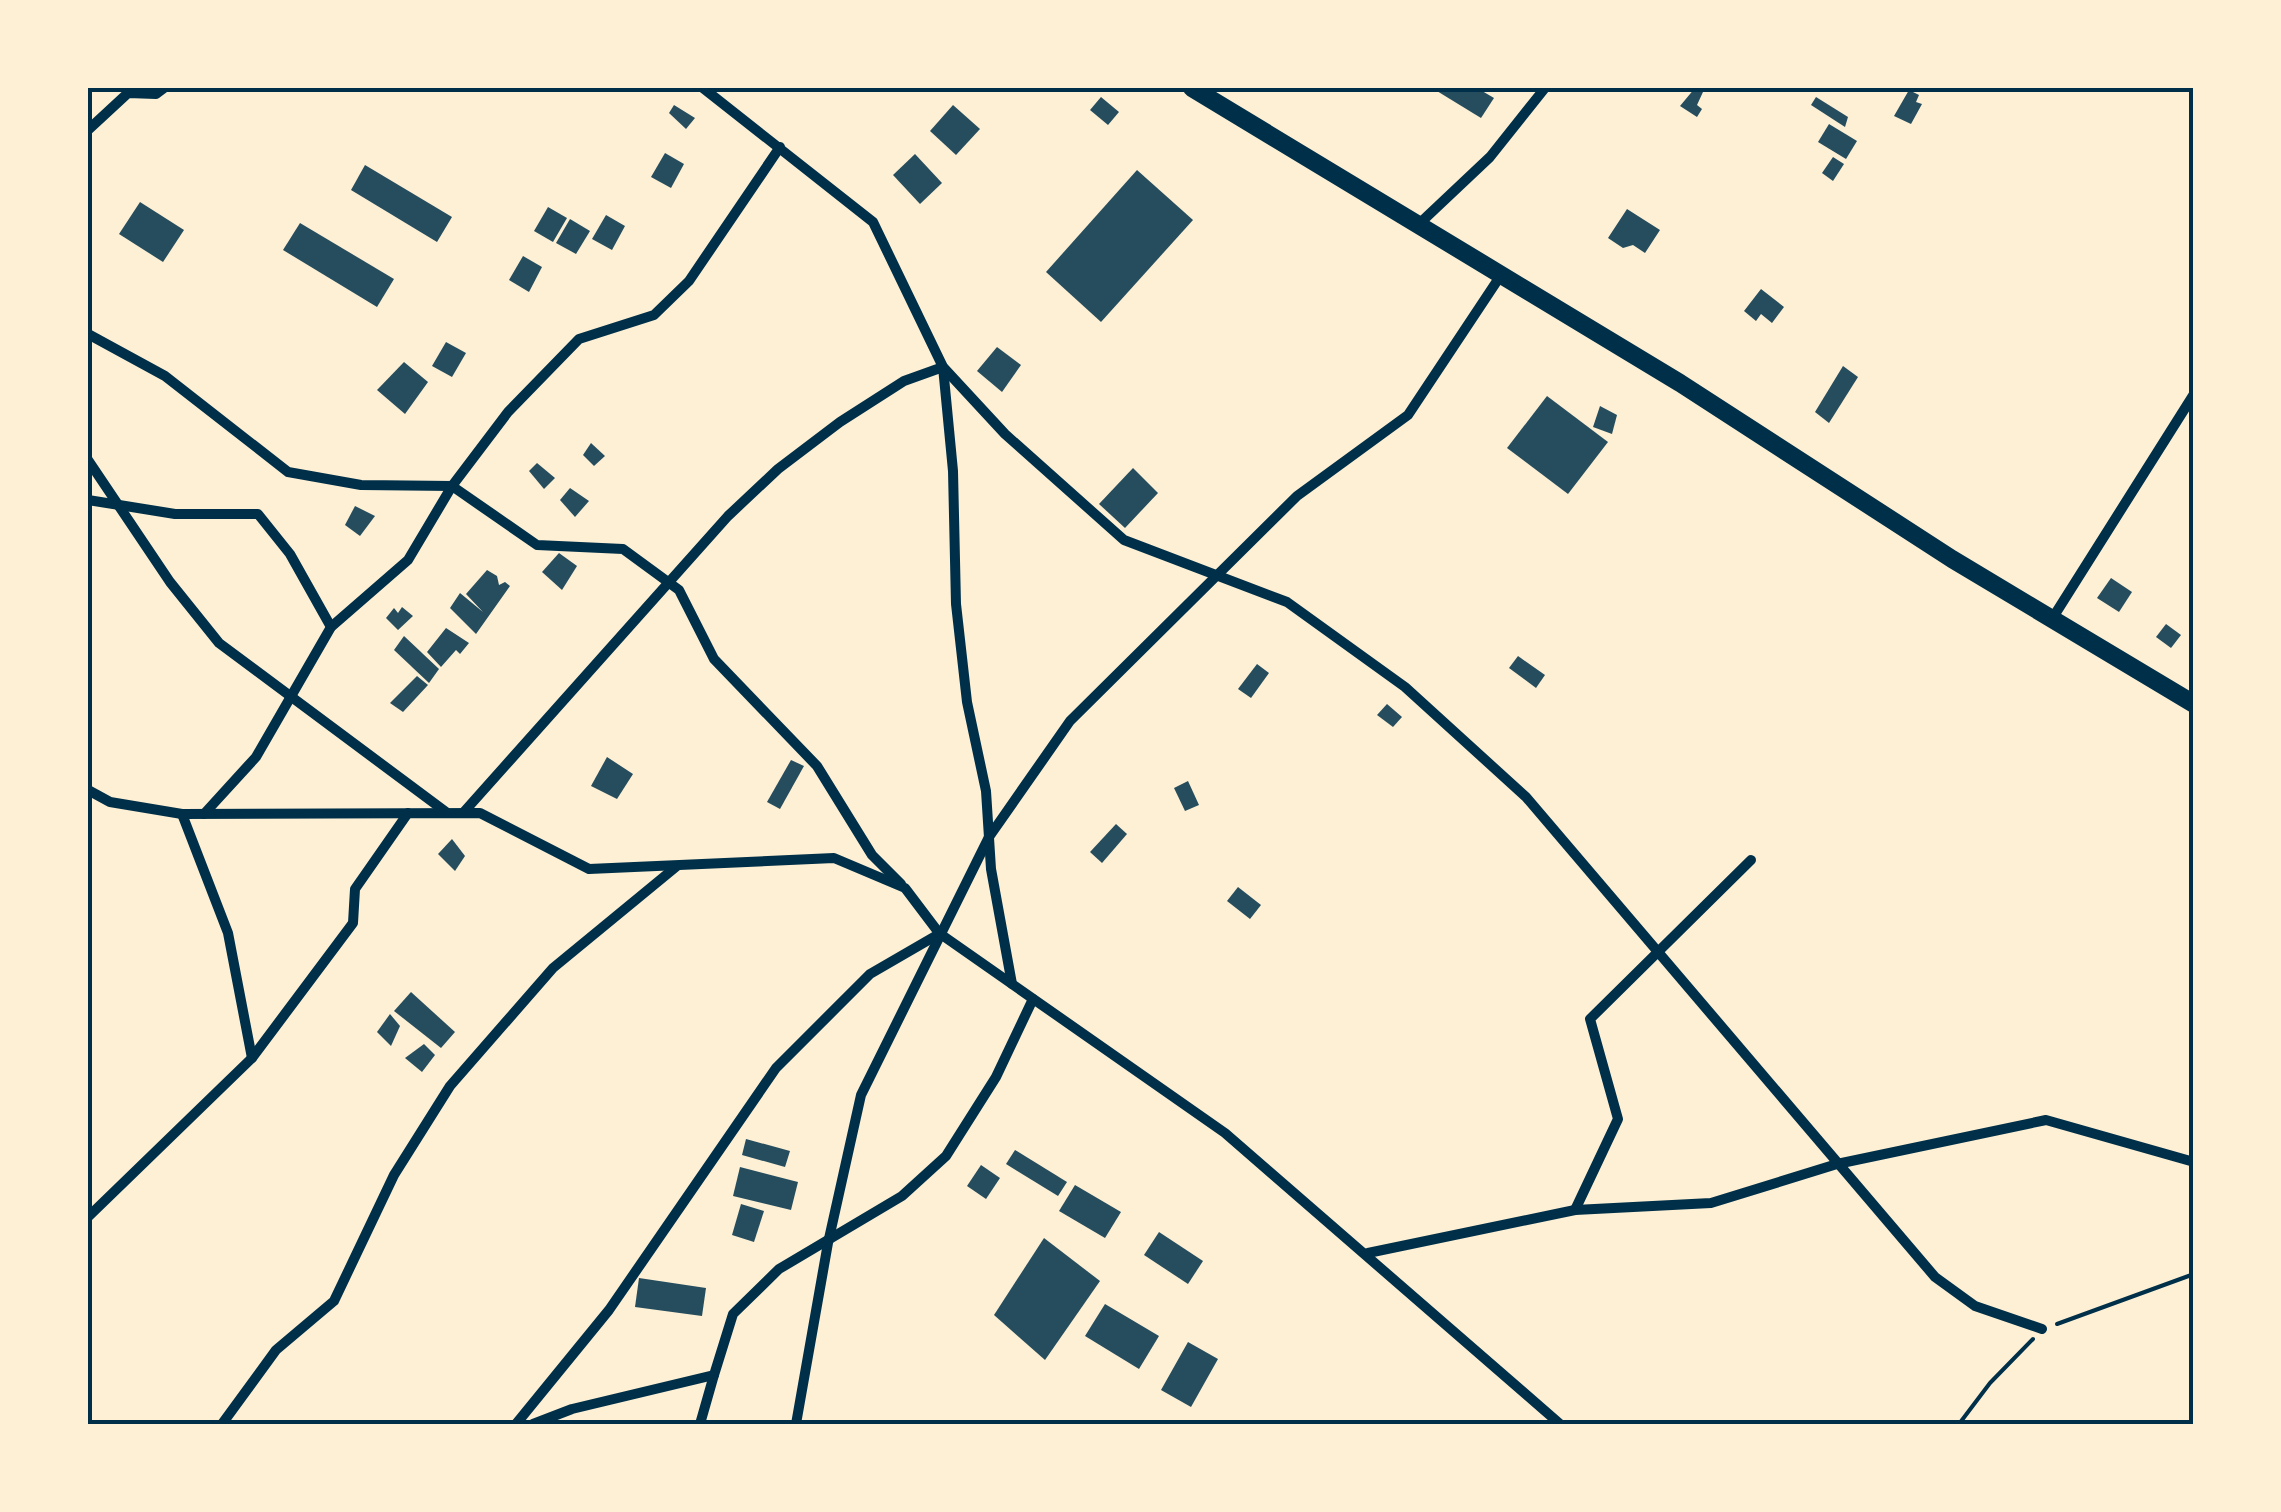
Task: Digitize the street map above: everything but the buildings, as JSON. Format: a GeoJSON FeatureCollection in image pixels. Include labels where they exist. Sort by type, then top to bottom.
{"type":"FeatureCollection","features":[{"type":"Feature","properties":{"kind":"main road"},"geometry":{"type":"LineString","coordinates":[[1192,88],[1680,383],[2051,620],[2194,704]]}},
{"type":"Feature","properties":{"kind":"street"},"geometry":{"type":"LineString","coordinates":[[88,130],[128,94],[156,94],[164,88]]}},
{"type":"Feature","properties":{"kind":"street"},"geometry":{"type":"LineString","coordinates":[[703,88],[873,222],[943,367],[1004,434],[1124,540],[1288,602],[1405,687],[1526,797],[1935,1277],[1975,1306],[2042,1329]]}},
{"type":"Feature","properties":{"kind":"street"},"geometry":{"type":"LineString","coordinates":[[1420,224],[1490,158],[1545,88]]}},
{"type":"Feature","properties":{"kind":"street"},"geometry":{"type":"LineString","coordinates":[[204,814],[256,757],[331,627],[408,560],[452,486],[508,412],[580,339],[654,315],[689,281],[780,147]]}},
{"type":"Feature","properties":{"kind":"street"},"geometry":{"type":"LineString","coordinates":[[796,1424],[828,1243],[861,1095],[988,837],[1070,721],[1297,496],[1408,414],[1501,275]]}},
{"type":"Feature","properties":{"kind":"street"},"geometry":{"type":"LineString","coordinates":[[88,334],[164,376],[288,472],[361,485],[452,486],[538,544],[622,549],[679,590],[714,660],[817,766],[872,855],[905,888],[939,933],[1225,1133],[1368,1253],[1560,1424]]}},
{"type":"Feature","properties":{"kind":"street"},"geometry":{"type":"LineString","coordinates":[[463,813],[529,743],[601,654],[670,584],[728,516],[778,469],[904,381],[943,367]]}},
{"type":"Feature","properties":{"kind":"street"},"geometry":{"type":"LineString","coordinates":[[943,367],[953,471],[956,604],[967,702],[986,790],[988,837],[1012,984]]}},
{"type":"Feature","properties":{"kind":"street"},"geometry":{"type":"LineString","coordinates":[[2051,620],[2194,394]]}},
{"type":"Feature","properties":{"kind":"street"},"geometry":{"type":"LineString","coordinates":[[88,460],[170,582],[219,643],[448,813]]}},
{"type":"Feature","properties":{"kind":"street"},"geometry":{"type":"LineString","coordinates":[[88,500],[175,514],[258,514],[290,554],[331,627]]}},
{"type":"Feature","properties":{"kind":"street"},"geometry":{"type":"LineString","coordinates":[[88,790],[110,802],[182,814],[480,813],[589,869],[834,858],[905,888]]}},
{"type":"Feature","properties":{"kind":"street"},"geometry":{"type":"LineString","coordinates":[[88,1217],[252,1058],[352,923],[354,889],[408,813]]}},
{"type":"Feature","properties":{"kind":"street"},"geometry":{"type":"LineString","coordinates":[[182,814],[228,933],[252,1058]]}},
{"type":"Feature","properties":{"kind":"street"},"geometry":{"type":"LineString","coordinates":[[1576,1210],[1618,1119],[1590,1019],[1752,860]]}},
{"type":"Feature","properties":{"kind":"street"},"geometry":{"type":"LineString","coordinates":[[222,1424],[276,1350],[334,1301],[394,1174],[450,1086],[554,968],[678,865]]}},
{"type":"Feature","properties":{"kind":"street"},"geometry":{"type":"LineString","coordinates":[[516,1424],[609,1310],[776,1068],[870,974],[939,933]]}},
{"type":"Feature","properties":{"kind":"street"},"geometry":{"type":"LineString","coordinates":[[700,1424],[732,1314],[779,1269],[902,1196],[946,1156],[996,1077],[1033,998]]}},
{"type":"Feature","properties":{"kind":"street"},"geometry":{"type":"LineString","coordinates":[[1368,1253],[1576,1210],[1712,1203],[1836,1164],[2046,1120],[2194,1162]]}},
{"type":"Feature","properties":{"kind":"street"},"geometry":{"type":"LineString","coordinates":[[533,1424],[572,1409],[714,1375]]}},
{"type":"Feature","properties":{"kind":"path"},"geometry":{"type":"LineString","coordinates":[[1959,1424],[1990,1383],[2042,1329],[2194,1274]]}}]}
